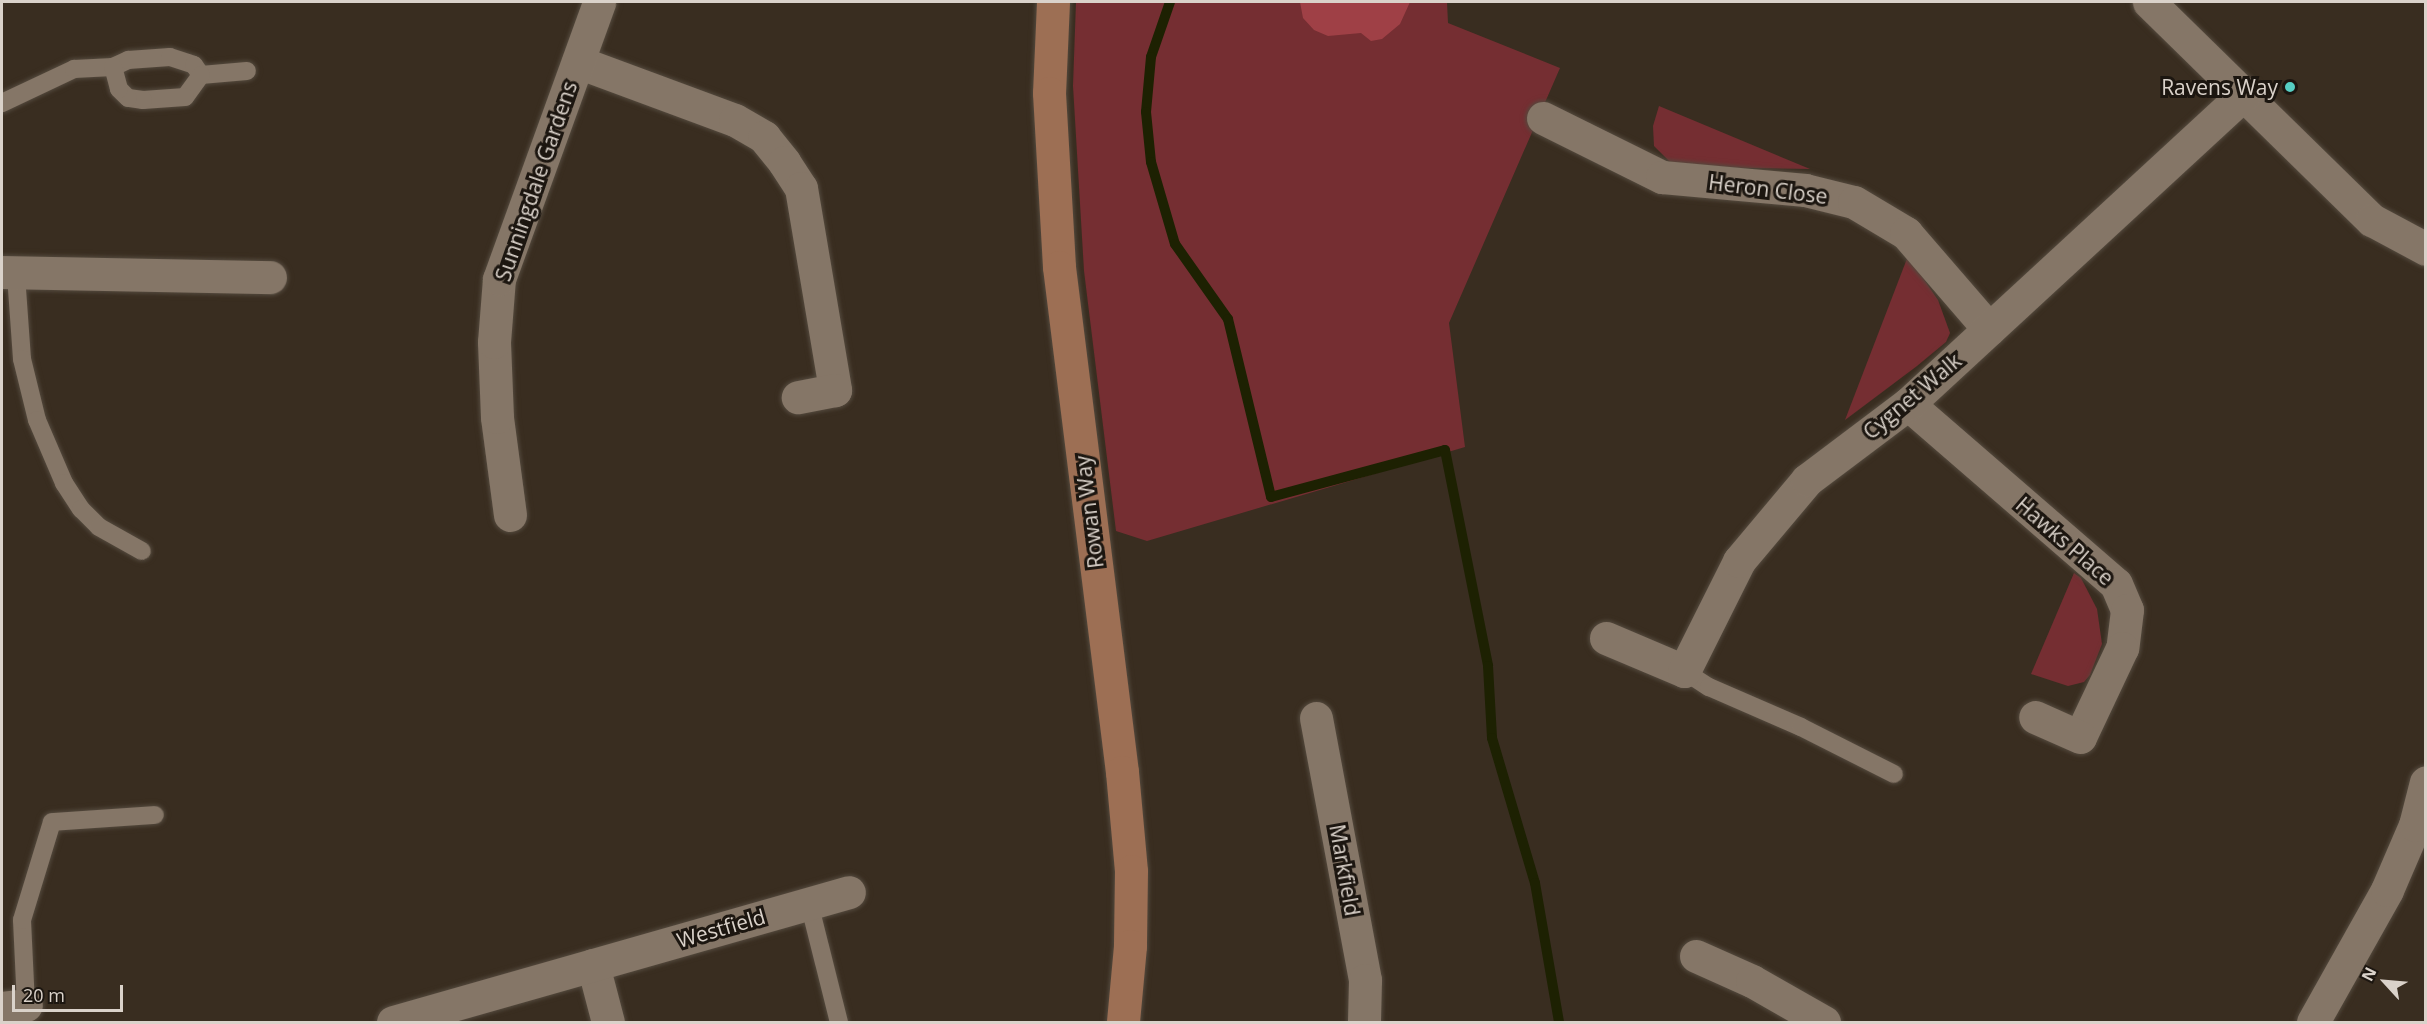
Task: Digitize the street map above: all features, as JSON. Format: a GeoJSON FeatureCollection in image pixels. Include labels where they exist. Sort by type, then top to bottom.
{"type":"FeatureCollection","features":[{"type":"Feature","properties":{"kind":"street","name":"Sunningdale Gardens"},"geometry":{"type":"LineString","coordinates":[[510,515],[494,352],[499,279],[599,2]]}},
{"type":"Feature","properties":{"kind":"street","name":"Rowan Way"},"geometry":{"type":"LineString","coordinates":[[1053,2],[1049,93],[1059,267],[1122,772],[1131,871],[1130,946],[1123,1023]]}},
{"type":"Feature","properties":{"kind":"street"},"geometry":{"type":"LineString","coordinates":[[2149,2],[2372,220],[2426,249]]}},
{"type":"Feature","properties":{"kind":"street","name":"Sunningdale Gardens"},"geometry":{"type":"LineString","coordinates":[[578,62],[735,120],[764,137],[784,162],[801,188],[835,390],[798,397]]}},
{"type":"Feature","properties":{"kind":"street","name":"Cygnet Walk"},"geometry":{"type":"LineString","coordinates":[[1684,672],[1740,561],[1774,516],[1807,480],[1908,404],[2244,94]]}},
{"type":"Feature","properties":{"kind":"street","name":"Heron Close"},"geometry":{"type":"LineString","coordinates":[[1543,118],[1662,177],[1805,190],[1854,202],[1906,232],[1989,329]]}},
{"type":"Feature","properties":{"kind":"street"},"geometry":{"type":"LineString","coordinates":[[9,274],[270,277]]}},
{"type":"Feature","properties":{"kind":"street","name":"Hawks Place"},"geometry":{"type":"LineString","coordinates":[[1908,404],[2116,584],[2127,610],[2122,648],[2080,737],[2035,717]]}},
{"type":"Feature","properties":{"kind":"street"},"geometry":{"type":"LineString","coordinates":[[1606,638],[1684,672]]}},
{"type":"Feature","properties":{"kind":"street","name":"Markfield"},"geometry":{"type":"LineString","coordinates":[[1316,718],[1365,980],[1364,1023]]}},
{"type":"Feature","properties":{"kind":"street"},"geometry":{"type":"LineString","coordinates":[[2319,1020],[2386,890],[2415,825],[2426,782]]}},
{"type":"Feature","properties":{"kind":"street","name":"Westfield"},"geometry":{"type":"LineString","coordinates":[[393,1023],[441,1016],[593,965],[849,892]]}},
{"type":"Feature","properties":{"kind":"street"},"geometry":{"type":"LineString","coordinates":[[1696,956],[1752,981],[1824,1023]]}},
{"type":"Feature","properties":{"kind":"street"},"geometry":{"type":"LineString","coordinates":[[593,965],[608,1023]]}},
{"type":"Feature","properties":{"kind":"lane"},"geometry":{"type":"LineString","coordinates":[[2,103],[74,69],[113,67],[128,60],[170,57],[194,65],[201,75]]}},
{"type":"Feature","properties":{"kind":"lane"},"geometry":{"type":"LineString","coordinates":[[113,67],[119,89],[128,98],[143,100],[185,97],[201,75],[247,71]]}},
{"type":"Feature","properties":{"kind":"lane"},"geometry":{"type":"LineString","coordinates":[[9,274],[22,359],[37,420],[64,483],[81,510],[99,527],[142,551]]}},
{"type":"Feature","properties":{"kind":"lane"},"geometry":{"type":"LineString","coordinates":[[1684,672],[1710,687],[1801,727],[1894,774]]}},
{"type":"Feature","properties":{"kind":"lane"},"geometry":{"type":"LineString","coordinates":[[14,1006],[22,920],[52,822],[155,815]]}},
{"type":"Feature","properties":{"kind":"lane"},"geometry":{"type":"LineString","coordinates":[[809,903],[839,1023]]}},
{"type":"Feature","properties":{"kind":"shaded area"},"geometry":{"type":"Polygon","coordinates":[[[1076,2],[1447,2],[1448,23],[1560,68],[1449,323],[1465,447],[1147,541],[1116,531],[1084,271],[1073,86],[1076,2]]]}},
{"type":"Feature","properties":{"kind":"shaded area"},"geometry":{"type":"Polygon","coordinates":[[[1300,2],[1410,2],[1400,24],[1382,39],[1371,41],[1361,33],[1328,36],[1314,30],[1303,18],[1300,2]]]}},
{"type":"Feature","properties":{"kind":"shaded area"},"geometry":{"type":"Polygon","coordinates":[[[1659,106],[1810,169],[1687,167],[1669,161],[1654,146],[1653,126],[1659,106]]]}},
{"type":"Feature","properties":{"kind":"shaded area"},"geometry":{"type":"Polygon","coordinates":[[[1908,256],[1938,300],[1950,333],[1946,342],[1845,420],[1908,256]]]}},
{"type":"Feature","properties":{"kind":"shaded area"},"geometry":{"type":"Polygon","coordinates":[[[2074,573],[2081,578],[2097,609],[2102,644],[2090,675],[2084,682],[2068,686],[2031,674],[2074,573]]]}},
{"type":"Feature","properties":{"kind":"waterway"},"geometry":{"type":"LineString","coordinates":[[1170,2],[1151,57],[1146,112],[1151,162],[1175,244],[1228,319],[1271,497],[1445,450],[1488,666],[1492,738],[1535,883],[1559,1022]]}},
{"type":"Feature","properties":{"kind":"place","name":"Ravens Way"},"geometry":{"type":"Point","coordinates":[2290,87]}}]}
